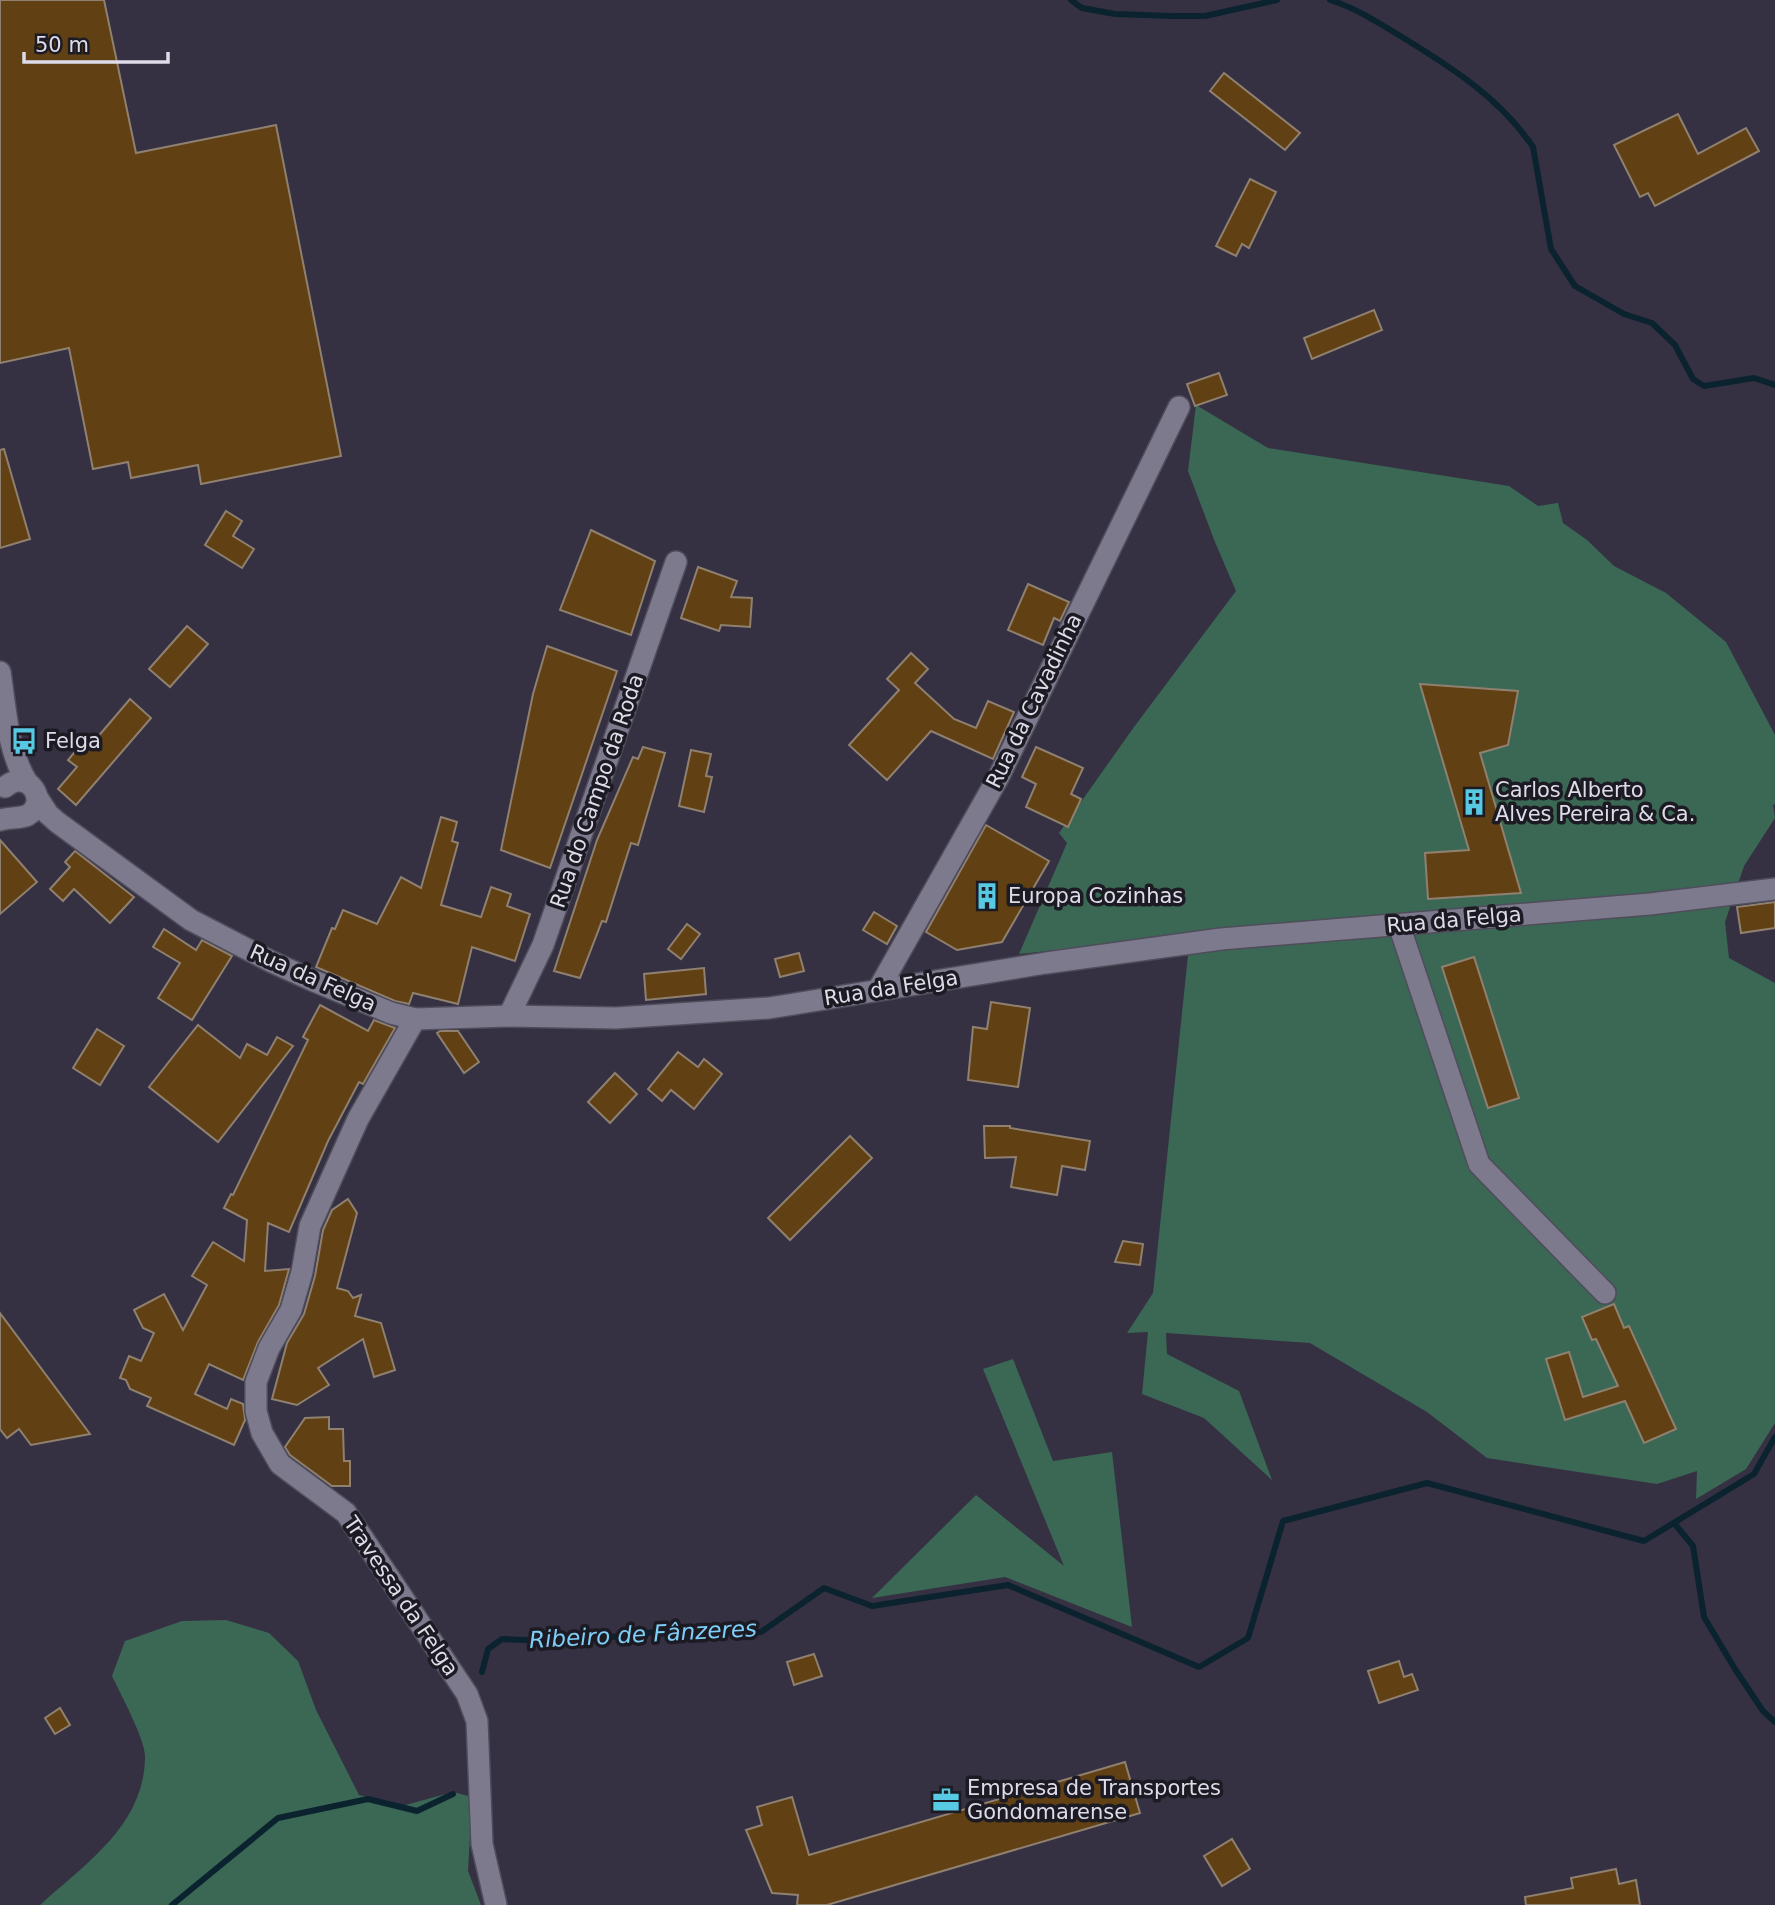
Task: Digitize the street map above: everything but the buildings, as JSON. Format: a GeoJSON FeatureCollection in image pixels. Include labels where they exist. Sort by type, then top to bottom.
{"type":"FeatureCollection","features":[{"type":"Feature","properties":{"kind":"street","name":"Rua da Cavadinha"},"geometry":{"type":"LineString","coordinates":[[878,990],[999,776],[1179,407]]}},
{"type":"Feature","properties":{"kind":"street","name":"Rua do Campo da Roda"},"geometry":{"type":"LineString","coordinates":[[509,1016],[543,945],[676,562]]}},
{"type":"Feature","properties":{"kind":"street"},"geometry":{"type":"LineString","coordinates":[[0,672],[13,763],[2,794],[4,810],[13,818],[35,808],[32,790],[15,781],[2,794]]}},
{"type":"Feature","properties":{"kind":"street","name":"Rua da Felga"},"geometry":{"type":"LineString","coordinates":[[12,747],[20,771],[48,814],[191,920],[314,981],[391,1013],[415,1019],[509,1016],[616,1018],[755,1009],[1046,963],[1221,939],[1650,904],[1775,889]]}},
{"type":"Feature","properties":{"kind":"street","name":"Rua da Felga"},"geometry":{"type":"LineString","coordinates":[[13,818],[47,818],[57,822]]}},
{"type":"Feature","properties":{"kind":"street"},"geometry":{"type":"LineString","coordinates":[[1399,925],[1479,1164],[1605,1293]]}},
{"type":"Feature","properties":{"kind":"street","name":"Travessa da Felga"},"geometry":{"type":"LineString","coordinates":[[415,1019],[358,1119],[310,1226],[302,1272],[291,1310],[269,1348],[256,1382],[256,1410],[262,1433],[280,1464],[346,1513],[467,1694],[477,1721],[482,1843],[496,1905]]}},
{"type":"Feature","properties":{"kind":"green space"},"geometry":{"type":"Polygon","coordinates":[[[1196,405],[1268,448],[1509,486],[1538,506],[1558,503],[1563,523],[1587,540],[1614,566],[1666,593],[1726,642],[1775,735],[1775,818],[1744,866],[1725,922],[1729,958],[1775,983],[1775,1423],[1746,1469],[1696,1499],[1697,1471],[1657,1484],[1487,1458],[1427,1412],[1310,1343],[1166,1333],[1167,1354],[1239,1391],[1272,1480],[1204,1418],[1142,1394],[1148,1332],[1127,1333],[1153,1293],[1188,955],[1191,952],[1180,937],[1019,954],[1067,843],[1059,833],[1236,591],[1188,471],[1196,405]]]}},
{"type":"Feature","properties":{"kind":"green space"},"geometry":{"type":"Polygon","coordinates":[[[1013,1359],[1053,1461],[1112,1452],[1132,1627],[1005,1577],[872,1598],[976,1495],[1064,1566],[983,1369],[1013,1359]]]}},
{"type":"Feature","properties":{"kind":"green space"},"geometry":{"type":"Polygon","coordinates":[[[226,1620],[269,1633],[298,1661],[316,1710],[359,1795],[402,1806],[453,1792],[472,1797],[468,1871],[481,1905],[40,1905],[110,1841],[135,1802],[142,1780],[144,1748],[112,1676],[125,1641],[182,1621],[226,1620]]]}},
{"type":"Feature","properties":{"kind":"waterway"},"geometry":{"type":"LineString","coordinates":[[1071,0],[1082,8],[1115,14],[1172,16],[1205,16],[1277,0]]}},
{"type":"Feature","properties":{"kind":"waterway"},"geometry":{"type":"LineString","coordinates":[[1330,0],[1376,21],[1456,72],[1506,113],[1520,129],[1533,147],[1551,249],[1575,286],[1624,314],[1652,323],[1675,345],[1693,379],[1704,386],[1754,378],[1775,385]]}},
{"type":"Feature","properties":{"kind":"waterway","name":"Ribeiro de Fânzeres"},"geometry":{"type":"LineString","coordinates":[[482,1672],[488,1649],[502,1639],[569,1642],[655,1632],[761,1632],[824,1588],[872,1606],[1008,1585],[1199,1667],[1248,1638],[1283,1521],[1427,1483],[1644,1541],[1754,1474],[1775,1437]]}},
{"type":"Feature","properties":{"kind":"waterway"},"geometry":{"type":"LineString","coordinates":[[1674,1523],[1693,1546],[1704,1617],[1763,1711],[1775,1722]]}},
{"type":"Feature","properties":{"kind":"waterway","name":"Ribeiro de Fânzeres"},"geometry":{"type":"LineString","coordinates":[[172,1905],[278,1818],[368,1799],[417,1811],[453,1794]]}},
{"type":"Feature","properties":{"kind":"place","name":"Felga"},"geometry":{"type":"Point","coordinates":[24,741]}},
{"type":"Feature","properties":{"kind":"place","name":"Carlos Alberto Alves Pereira & Ca."},"geometry":{"type":"Point","coordinates":[1474,802]}},
{"type":"Feature","properties":{"kind":"place","name":"Europa Cozinhas"},"geometry":{"type":"Point","coordinates":[987,896]}},
{"type":"Feature","properties":{"kind":"place","name":"Empresa de Transportes Gondomarense"},"geometry":{"type":"Point","coordinates":[946,1800]}}]}
